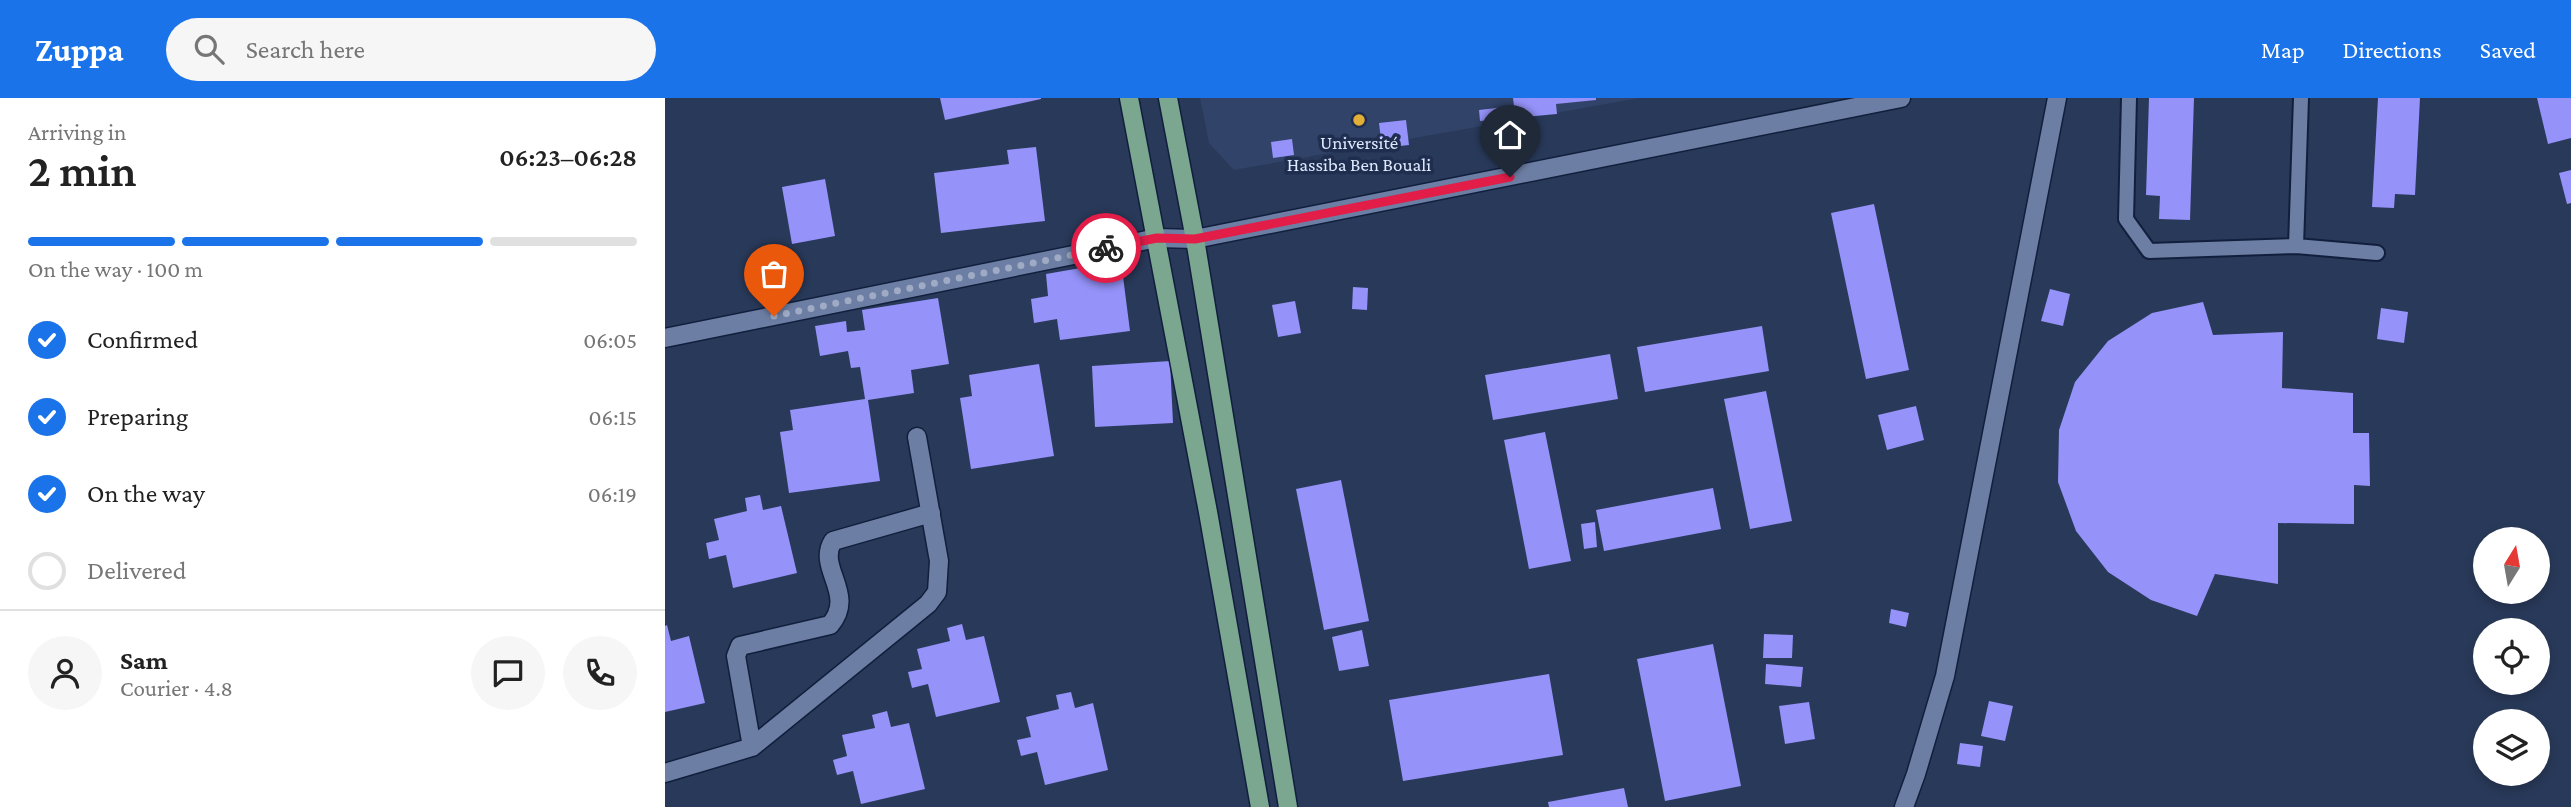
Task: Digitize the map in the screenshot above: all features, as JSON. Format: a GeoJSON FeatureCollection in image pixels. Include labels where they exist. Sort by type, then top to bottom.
{"type":"FeatureCollection","features":[{"type":"Feature","properties":{"kind":"main road"},"geometry":{"type":"LineString","coordinates":[[1129,98],[1260,807]]}},
{"type":"Feature","properties":{"kind":"main road"},"geometry":{"type":"LineString","coordinates":[[1168,98],[1195,239],[1288,807]]}},
{"type":"Feature","properties":{"kind":"street"},"geometry":{"type":"LineString","coordinates":[[665,338],[1157,238],[1195,239],[1901,98]]}},
{"type":"Feature","properties":{"kind":"street"},"geometry":{"type":"LineString","coordinates":[[1904,807],[1945,676],[2057,98]]}},
{"type":"Feature","properties":{"kind":"street"},"geometry":{"type":"LineString","coordinates":[[665,773],[752,747],[928,604],[937,592],[939,561],[917,437]]}},
{"type":"Feature","properties":{"kind":"street"},"geometry":{"type":"LineString","coordinates":[[752,747],[736,656],[740,646],[830,625],[838,616],[841,605],[829,554],[833,541],[839,537],[931,513]]}},
{"type":"Feature","properties":{"kind":"lane"},"geometry":{"type":"LineString","coordinates":[[2129,98],[2126,219],[2149,251],[2296,246],[2377,253]]}},
{"type":"Feature","properties":{"kind":"lane"},"geometry":{"type":"LineString","coordinates":[[2296,246],[2301,98]]}},
{"type":"Feature","properties":{"kind":"shaded area","name":"Université Hassiba Ben Bouali"},"geometry":{"type":"Polygon","coordinates":[[[1200,98],[1640,98],[1234,170],[1209,143],[1200,98]]]}},
{"type":"Feature","properties":{"kind":"building"},"geometry":{"type":"Polygon","coordinates":[[[940,98],[1041,98],[1041,99],[945,120],[940,98]]]}},
{"type":"Feature","properties":{"kind":"building"},"geometry":{"type":"Polygon","coordinates":[[[1513,98],[1596,100],[1556,104],[1557,114],[1480,121],[1479,110],[1514,106],[1513,98]]]}},
{"type":"Feature","properties":{"kind":"building"},"geometry":{"type":"Polygon","coordinates":[[[2149,98],[2194,98],[2190,220],[2159,219],[2160,196],[2146,195],[2149,98]]]}},
{"type":"Feature","properties":{"kind":"building"},"geometry":{"type":"Polygon","coordinates":[[[2378,98],[2420,98],[2415,195],[2395,194],[2394,208],[2372,207],[2378,98]]]}},
{"type":"Feature","properties":{"kind":"building"},"geometry":{"type":"Polygon","coordinates":[[[2537,98],[2571,98],[2571,138],[2548,144],[2537,98]]]}},
{"type":"Feature","properties":{"kind":"building"},"geometry":{"type":"Polygon","coordinates":[[[1406,120],[1409,145],[1382,148],[1379,123],[1406,120]]]}},
{"type":"Feature","properties":{"kind":"building"},"geometry":{"type":"Polygon","coordinates":[[[1292,139],[1294,155],[1273,158],[1271,142],[1292,139]]]}},
{"type":"Feature","properties":{"kind":"building"},"geometry":{"type":"Polygon","coordinates":[[[1036,147],[1045,221],[941,233],[934,173],[1009,164],[1007,150],[1036,147]]]}},
{"type":"Feature","properties":{"kind":"building"},"geometry":{"type":"Polygon","coordinates":[[[2571,170],[2571,203],[2567,204],[2559,173],[2571,170]]]}},
{"type":"Feature","properties":{"kind":"building"},"geometry":{"type":"Polygon","coordinates":[[[825,179],[835,236],[792,244],[782,187],[825,179]]]}},
{"type":"Feature","properties":{"kind":"building"},"geometry":{"type":"Polygon","coordinates":[[[1874,204],[1909,370],[1866,379],[1831,213],[1874,204]]]}},
{"type":"Feature","properties":{"kind":"building"},"geometry":{"type":"Polygon","coordinates":[[[1121,261],[1130,331],[1060,340],[1057,319],[1034,323],[1031,299],[1048,296],[1046,274],[1121,261]]]}},
{"type":"Feature","properties":{"kind":"building"},"geometry":{"type":"Polygon","coordinates":[[[1353,287],[1368,288],[1367,310],[1352,309],[1353,287]]]}},
{"type":"Feature","properties":{"kind":"building"},"geometry":{"type":"Polygon","coordinates":[[[2050,289],[2070,294],[2063,326],[2041,321],[2050,289]]]}},
{"type":"Feature","properties":{"kind":"building"},"geometry":{"type":"Polygon","coordinates":[[[938,298],[949,364],[911,370],[914,393],[868,400],[880,481],[789,493],[780,432],[793,430],[790,410],[865,399],[860,367],[851,368],[848,351],[820,356],[815,326],[846,321],[847,332],[865,330],[862,310],[938,298]]]}},
{"type":"Feature","properties":{"kind":"building"},"geometry":{"type":"Polygon","coordinates":[[[1295,301],[1301,333],[1278,337],[1272,305],[1295,301]]]}},
{"type":"Feature","properties":{"kind":"building"},"geometry":{"type":"Polygon","coordinates":[[[2203,302],[2213,335],[2283,332],[2282,388],[2353,393],[2353,433],[2369,433],[2370,486],[2354,485],[2354,524],[2278,523],[2278,584],[2215,574],[2197,616],[2151,600],[2108,572],[2076,531],[2058,482],[2059,430],[2075,382],[2108,341],[2152,313],[2203,302]]]}},
{"type":"Feature","properties":{"kind":"building"},"geometry":{"type":"Polygon","coordinates":[[[2381,308],[2408,312],[2404,343],[2377,339],[2381,308]]]}},
{"type":"Feature","properties":{"kind":"building"},"geometry":{"type":"Polygon","coordinates":[[[1762,326],[1769,371],[1645,392],[1637,347],[1762,326]]]}},
{"type":"Feature","properties":{"kind":"building"},"geometry":{"type":"Polygon","coordinates":[[[1610,354],[1618,399],[1493,420],[1485,375],[1610,354]]]}},
{"type":"Feature","properties":{"kind":"building"},"geometry":{"type":"Polygon","coordinates":[[[1170,361],[1173,423],[1095,427],[1092,366],[1170,361]]]}},
{"type":"Feature","properties":{"kind":"building"},"geometry":{"type":"Polygon","coordinates":[[[1039,364],[1054,456],[971,469],[960,398],[972,396],[969,375],[1039,364]]]}},
{"type":"Feature","properties":{"kind":"building"},"geometry":{"type":"Polygon","coordinates":[[[1766,391],[1792,521],[1750,529],[1724,399],[1766,391]]]}},
{"type":"Feature","properties":{"kind":"building"},"geometry":{"type":"Polygon","coordinates":[[[1916,406],[1924,440],[1887,450],[1878,415],[1916,406]]]}},
{"type":"Feature","properties":{"kind":"building"},"geometry":{"type":"Polygon","coordinates":[[[1545,432],[1571,561],[1529,569],[1504,440],[1545,432]]]}},
{"type":"Feature","properties":{"kind":"building"},"geometry":{"type":"Polygon","coordinates":[[[1341,480],[1369,621],[1324,630],[1296,489],[1341,480]]]}},
{"type":"Feature","properties":{"kind":"building"},"geometry":{"type":"Polygon","coordinates":[[[1713,488],[1721,529],[1604,551],[1596,510],[1713,488]]]}},
{"type":"Feature","properties":{"kind":"building"},"geometry":{"type":"Polygon","coordinates":[[[760,495],[763,510],[781,506],[797,573],[733,588],[726,555],[709,559],[706,543],[719,540],[714,519],[747,511],[745,498],[760,495]]]}},
{"type":"Feature","properties":{"kind":"building"},"geometry":{"type":"Polygon","coordinates":[[[1595,522],[1597,547],[1584,549],[1581,524],[1595,522]]]}},
{"type":"Feature","properties":{"kind":"building"},"geometry":{"type":"Polygon","coordinates":[[[1891,609],[1909,613],[1906,627],[1889,623],[1891,609]]]}},
{"type":"Feature","properties":{"kind":"building"},"geometry":{"type":"Polygon","coordinates":[[[962,624],[966,640],[984,636],[1000,702],[936,717],[928,684],[912,688],[908,672],[922,669],[917,649],[950,641],[947,628],[962,624]]]}},
{"type":"Feature","properties":{"kind":"building"},"geometry":{"type":"Polygon","coordinates":[[[667,625],[671,641],[689,636],[705,703],[665,712],[665,626],[667,625]]]}},
{"type":"Feature","properties":{"kind":"building"},"geometry":{"type":"Polygon","coordinates":[[[1362,630],[1369,666],[1339,671],[1332,637],[1362,630]]]}},
{"type":"Feature","properties":{"kind":"building"},"geometry":{"type":"Polygon","coordinates":[[[1764,634],[1793,635],[1792,658],[1763,658],[1764,634]]]}},
{"type":"Feature","properties":{"kind":"building"},"geometry":{"type":"Polygon","coordinates":[[[1713,644],[1741,786],[1665,801],[1637,659],[1713,644]]]}},
{"type":"Feature","properties":{"kind":"building"},"geometry":{"type":"Polygon","coordinates":[[[1766,664],[1803,667],[1801,687],[1765,684],[1766,664]]]}},
{"type":"Feature","properties":{"kind":"building"},"geometry":{"type":"Polygon","coordinates":[[[1549,674],[1563,755],[1403,781],[1389,700],[1549,674]]]}},
{"type":"Feature","properties":{"kind":"building"},"geometry":{"type":"Polygon","coordinates":[[[1071,692],[1075,708],[1093,703],[1108,770],[1045,785],[1037,752],[1021,756],[1017,740],[1031,737],[1026,717],[1059,709],[1056,695],[1071,692]]]}},
{"type":"Feature","properties":{"kind":"building"},"geometry":{"type":"Polygon","coordinates":[[[1989,701],[2013,706],[2005,741],[1981,736],[1989,701]]]}},
{"type":"Feature","properties":{"kind":"building"},"geometry":{"type":"Polygon","coordinates":[[[1809,702],[1815,739],[1785,744],[1779,706],[1809,702]]]}},
{"type":"Feature","properties":{"kind":"building"},"geometry":{"type":"Polygon","coordinates":[[[887,711],[891,727],[909,723],[925,789],[861,804],[853,771],[837,775],[833,760],[847,756],[842,735],[875,728],[872,715],[887,711]]]}},
{"type":"Feature","properties":{"kind":"building"},"geometry":{"type":"Polygon","coordinates":[[[1960,743],[1983,746],[1980,767],[1957,764],[1960,743]]]}},
{"type":"Feature","properties":{"kind":"building"},"geometry":{"type":"Polygon","coordinates":[[[1624,788],[1628,807],[1549,807],[1548,802],[1624,788]]]}},
{"type":"Feature","properties":{"kind":"way so far"},"geometry":{"type":"LineString","coordinates":[[774,316],[1106,248]]}},
{"type":"Feature","properties":{"kind":"place","name":"Université Hassiba Ben Bouali"},"geometry":{"type":"Point","coordinates":[1359,120]}},
{"type":"Feature","properties":{"kind":"route"},"geometry":{"type":"LineString","coordinates":[[1106,248],[1157,238],[1195,239],[1510,177]]}}]}
